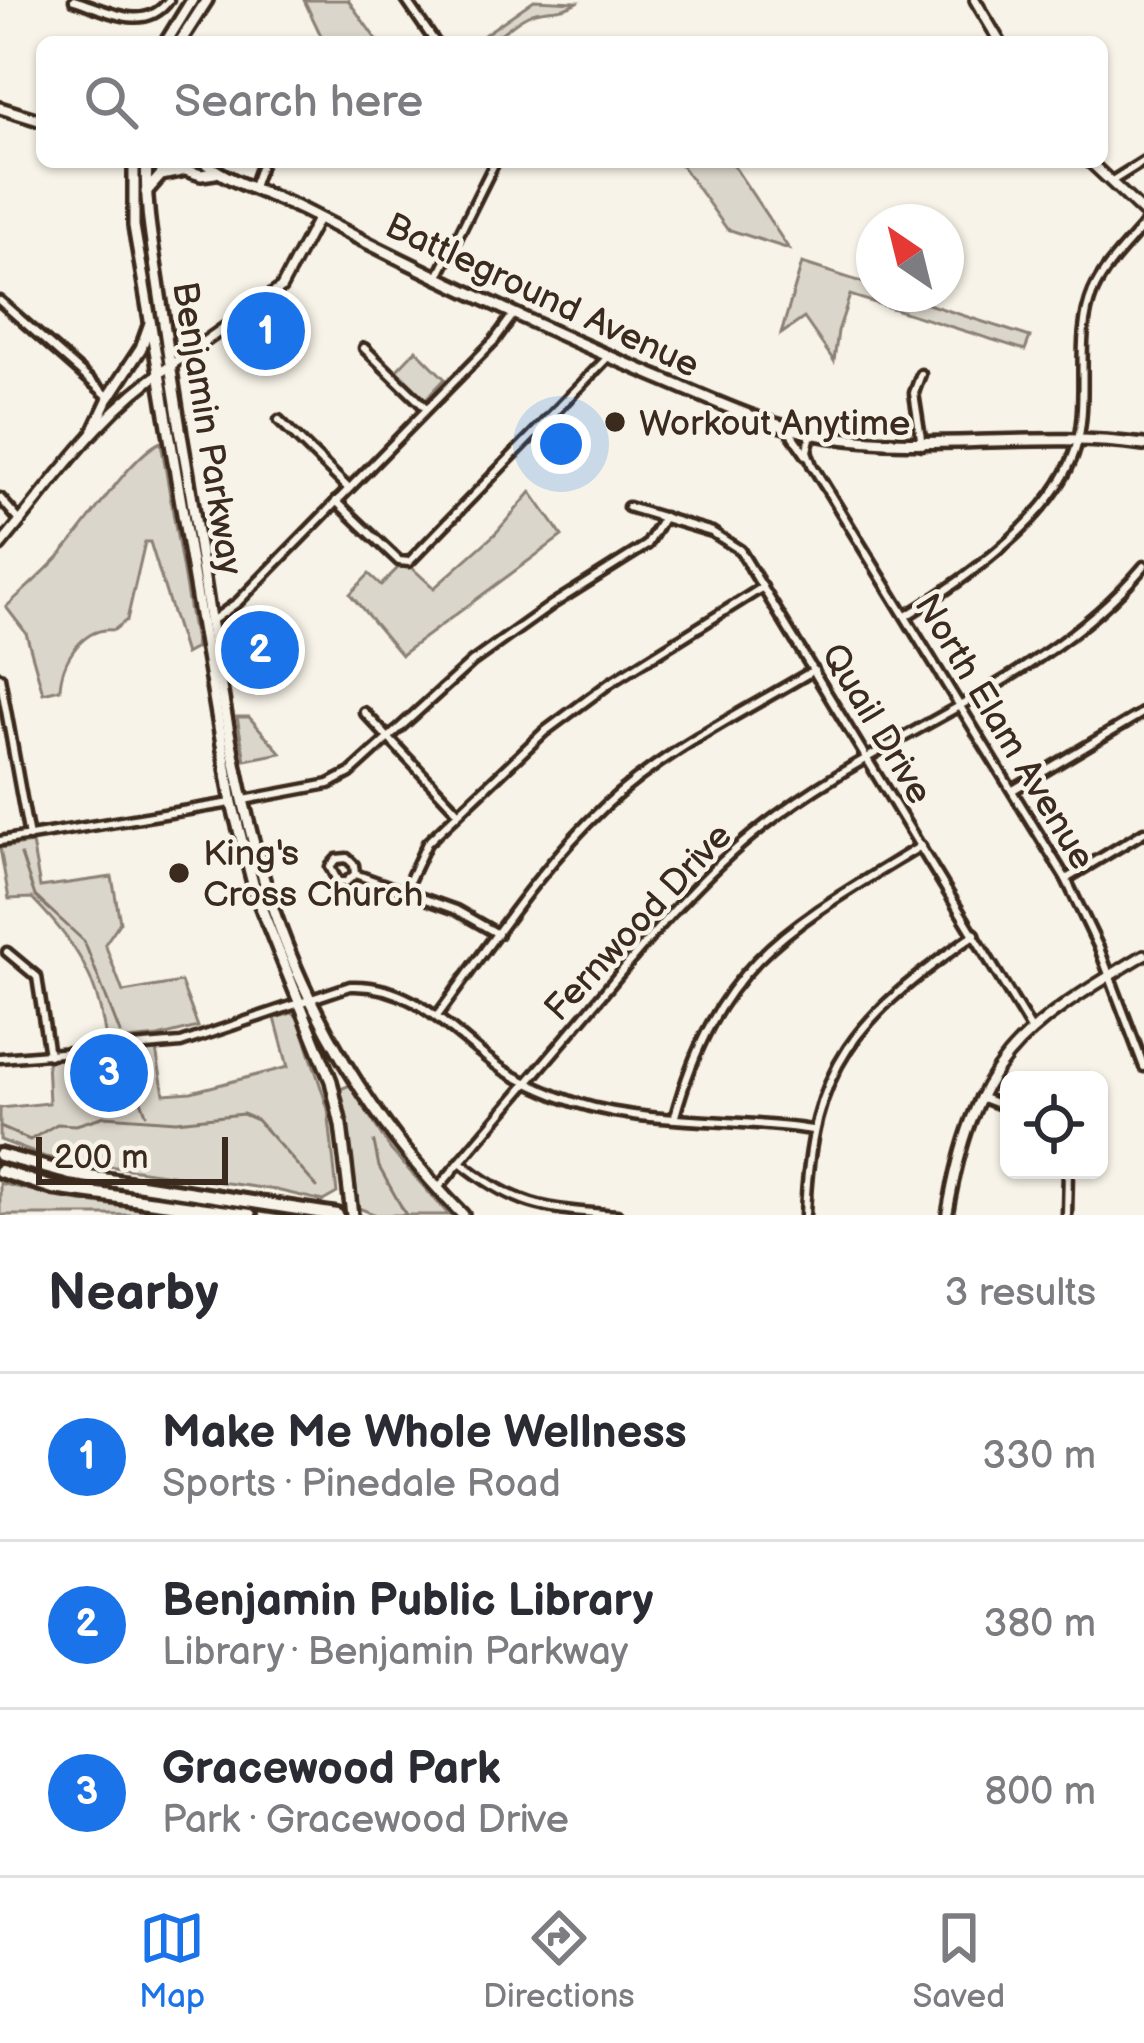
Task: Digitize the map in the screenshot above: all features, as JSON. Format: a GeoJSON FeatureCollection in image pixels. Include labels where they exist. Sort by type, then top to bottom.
{"type":"FeatureCollection","features":[{"type":"Feature","properties":{"kind":"highway"},"geometry":{"type":"LineString","coordinates":[[0,1155],[70,1174],[337,1215]]}},
{"type":"Feature","properties":{"kind":"highway"},"geometry":{"type":"LineString","coordinates":[[0,1172],[126,1200],[250,1215]]}},
{"type":"Feature","properties":{"kind":"main road"},"geometry":{"type":"LineString","coordinates":[[170,36],[192,0]]}},
{"type":"Feature","properties":{"kind":"main road"},"geometry":{"type":"LineString","coordinates":[[184,36],[207,0]]}},
{"type":"Feature","properties":{"kind":"main road"},"geometry":{"type":"LineString","coordinates":[[0,108],[36,119]]}},
{"type":"Feature","properties":{"kind":"main road","name":"Benjamin Parkway"},"geometry":{"type":"LineString","coordinates":[[134,168],[134,226],[256,895],[306,1001],[376,1110],[463,1215]]}},
{"type":"Feature","properties":{"kind":"main road","name":"Benjamin Parkway"},"geometry":{"type":"LineString","coordinates":[[147,168],[146,192],[207,624]]}},
{"type":"Feature","properties":{"kind":"main road","name":"Battleground Avenue"},"geometry":{"type":"LineString","coordinates":[[179,168],[201,175],[215,173]]}},
{"type":"Feature","properties":{"kind":"main road","name":"Battleground Avenue"},"geometry":{"type":"LineString","coordinates":[[210,168],[513,315],[787,428],[922,445],[1079,438],[1144,445]]}},
{"type":"Feature","properties":{"kind":"main road"},"geometry":{"type":"LineString","coordinates":[[146,192],[161,175],[185,170]]}},
{"type":"Feature","properties":{"kind":"main road"},"geometry":{"type":"LineString","coordinates":[[109,397],[141,348],[152,318]]}},
{"type":"Feature","properties":{"kind":"main road","name":"Benjamin Parkway"},"geometry":{"type":"LineString","coordinates":[[306,1001],[341,1124],[352,1215]]}},
{"type":"Feature","properties":{"kind":"street"},"geometry":{"type":"LineString","coordinates":[[74,0],[139,20],[159,14],[169,0]]}},
{"type":"Feature","properties":{"kind":"street"},"geometry":{"type":"LineString","coordinates":[[406,0],[431,36]]}},
{"type":"Feature","properties":{"kind":"street"},"geometry":{"type":"LineString","coordinates":[[975,0],[996,36]]}},
{"type":"Feature","properties":{"kind":"street"},"geometry":{"type":"LineString","coordinates":[[1110,182],[1144,161]]}},
{"type":"Feature","properties":{"kind":"street"},"geometry":{"type":"LineString","coordinates":[[253,188],[260,168]]}},
{"type":"Feature","properties":{"kind":"street"},"geometry":{"type":"LineString","coordinates":[[437,279],[492,168]]}},
{"type":"Feature","properties":{"kind":"street"},"geometry":{"type":"LineString","coordinates":[[1096,168],[1144,213]]}},
{"type":"Feature","properties":{"kind":"street"},"geometry":{"type":"LineString","coordinates":[[0,546],[121,401],[281,289],[319,218]]}},
{"type":"Feature","properties":{"kind":"street"},"geometry":{"type":"LineString","coordinates":[[906,616],[967,576],[1022,528],[1064,474],[1079,438],[1088,305],[1097,284],[1144,225]]}},
{"type":"Feature","properties":{"kind":"street"},"geometry":{"type":"LineString","coordinates":[[0,301],[109,397],[93,432]]}},
{"type":"Feature","properties":{"kind":"street"},"geometry":{"type":"LineString","coordinates":[[207,624],[336,501],[494,341],[513,315]]}},
{"type":"Feature","properties":{"kind":"street"},"geometry":{"type":"LineString","coordinates":[[364,348],[426,408]]}},
{"type":"Feature","properties":{"kind":"street"},"geometry":{"type":"LineString","coordinates":[[336,501],[404,563],[609,356]]}},
{"type":"Feature","properties":{"kind":"street"},"geometry":{"type":"LineString","coordinates":[[921,374],[914,393],[922,445]]}},
{"type":"Feature","properties":{"kind":"street"},"geometry":{"type":"LineString","coordinates":[[279,420],[348,488]]}},
{"type":"Feature","properties":{"kind":"street","name":"North Elam Avenue"},"geometry":{"type":"LineString","coordinates":[[787,428],[1066,879],[1110,975],[1144,1067]]}},
{"type":"Feature","properties":{"kind":"street"},"geometry":{"type":"LineString","coordinates":[[809,458],[811,434]]}},
{"type":"Feature","properties":{"kind":"street"},"geometry":{"type":"LineString","coordinates":[[0,498],[20,521]]}},
{"type":"Feature","properties":{"kind":"street","name":"Quail Drive"},"geometry":{"type":"LineString","coordinates":[[628,507],[734,544],[1031,1029]]}},
{"type":"Feature","properties":{"kind":"street"},"geometry":{"type":"LineString","coordinates":[[0,841],[238,802],[339,779],[472,662],[639,551],[664,517]]}},
{"type":"Feature","properties":{"kind":"street","name":"Fernwood Drive"},"geometry":{"type":"LineString","coordinates":[[438,1188],[710,873],[784,810],[1084,625],[1144,566]]}},
{"type":"Feature","properties":{"kind":"street"},"geometry":{"type":"LineString","coordinates":[[405,890],[427,844],[582,702],[763,587]]}},
{"type":"Feature","properties":{"kind":"street"},"geometry":{"type":"LineString","coordinates":[[437,1017],[570,842],[607,804],[652,769],[814,670]]}},
{"type":"Feature","properties":{"kind":"street"},"geometry":{"type":"LineString","coordinates":[[0,677],[29,837]]}},
{"type":"Feature","properties":{"kind":"street"},"geometry":{"type":"LineString","coordinates":[[364,712],[458,812]]}},
{"type":"Feature","properties":{"kind":"street"},"geometry":{"type":"LineString","coordinates":[[1012,791],[1144,712]]}},
{"type":"Feature","properties":{"kind":"street"},"geometry":{"type":"LineString","coordinates":[[1066,879],[1144,832]]}},
{"type":"Feature","properties":{"kind":"street"},"geometry":{"type":"LineString","coordinates":[[675,1116],[694,1055],[714,1014],[755,959],[801,920],[921,846]]}},
{"type":"Feature","properties":{"kind":"street"},"geometry":{"type":"LineString","coordinates":[[347,858],[355,874],[338,882],[331,867],[337,859],[347,858]]}},
{"type":"Feature","properties":{"kind":"street"},"geometry":{"type":"LineString","coordinates":[[355,874],[456,910],[499,934]]}},
{"type":"Feature","properties":{"kind":"street"},"geometry":{"type":"LineString","coordinates":[[805,1215],[812,1130],[834,1072],[878,1010],[912,978],[975,934]]}},
{"type":"Feature","properties":{"kind":"street"},"geometry":{"type":"LineString","coordinates":[[7,952],[37,977],[49,1055]]}},
{"type":"Feature","properties":{"kind":"street"},"geometry":{"type":"LineString","coordinates":[[946,1215],[962,1148],[980,1096],[997,1067],[1031,1029],[1144,955]]}},
{"type":"Feature","properties":{"kind":"street"},"geometry":{"type":"LineString","coordinates":[[0,1058],[181,1043],[350,986],[371,985],[405,996],[501,1069],[581,1104],[812,1130]]}},
{"type":"Feature","properties":{"kind":"street"},"geometry":{"type":"LineString","coordinates":[[980,1096],[1000,1104]]}},
{"type":"Feature","properties":{"kind":"street"},"geometry":{"type":"LineString","coordinates":[[460,1162],[485,1183],[525,1203],[617,1215]]}},
{"type":"Feature","properties":{"kind":"street"},"geometry":{"type":"LineString","coordinates":[[1067,1215],[1068,1179]]}},
{"type":"Feature","properties":{"kind":"shaded area"},"geometry":{"type":"Polygon","coordinates":[[[304,0],[348,0],[374,36],[321,36],[304,0]]]}},
{"type":"Feature","properties":{"kind":"shaded area"},"geometry":{"type":"Polygon","coordinates":[[[534,0],[577,2],[534,13],[497,36],[483,36],[534,0]]]}},
{"type":"Feature","properties":{"kind":"shaded area"},"geometry":{"type":"Polygon","coordinates":[[[683,168],[735,168],[789,249],[727,229],[683,168]]]}},
{"type":"Feature","properties":{"kind":"shaded area"},"geometry":{"type":"Polygon","coordinates":[[[802,263],[856,280],[856,297],[850,295],[834,361],[804,318],[781,334],[802,263]]]}},
{"type":"Feature","properties":{"kind":"shaded area"},"geometry":{"type":"Polygon","coordinates":[[[904,312],[953,312],[1030,337],[1025,350],[904,312]]]}},
{"type":"Feature","properties":{"kind":"shaded area"},"geometry":{"type":"Polygon","coordinates":[[[416,350],[445,379],[426,399],[396,371],[416,350]]]}},
{"type":"Feature","properties":{"kind":"shaded area"},"geometry":{"type":"Polygon","coordinates":[[[161,442],[196,648],[185,654],[150,542],[145,542],[127,620],[84,640],[64,667],[60,689],[43,693],[26,633],[6,607],[61,554],[136,461],[161,442]]]}},
{"type":"Feature","properties":{"kind":"shaded area"},"geometry":{"type":"Polygon","coordinates":[[[531,492],[562,536],[401,655],[350,594],[369,574],[381,585],[398,568],[410,566],[434,588],[495,534],[531,492]]]}},
{"type":"Feature","properties":{"kind":"shaded area"},"geometry":{"type":"Polygon","coordinates":[[[237,717],[249,717],[281,753],[245,760],[237,717]]]}},
{"type":"Feature","properties":{"kind":"shaded area"},"geometry":{"type":"Polygon","coordinates":[[[32,843],[40,887],[112,877],[120,922],[105,944],[123,992],[181,982],[198,1027],[106,1042],[98,999],[73,946],[32,898],[9,899],[0,848],[32,843]]]}},
{"type":"Feature","properties":{"kind":"shaded area"},"geometry":{"type":"Polygon","coordinates":[[[292,1013],[298,1017],[328,1109],[337,1193],[323,1201],[45,1157],[0,1140],[0,1108],[49,1103],[47,1060],[156,1050],[164,1094],[191,1092],[288,1067],[275,1018],[292,1013]]]}},
{"type":"Feature","properties":{"kind":"shaded area"},"geometry":{"type":"Polygon","coordinates":[[[350,1085],[391,1150],[449,1215],[376,1215],[356,1207],[338,1090],[350,1085]]]}},
{"type":"Feature","properties":{"kind":"shaded area"},"geometry":{"type":"Polygon","coordinates":[[[0,1183],[73,1200],[182,1215],[0,1215],[0,1183]]]}},
{"type":"Feature","properties":{"kind":"waterway"},"geometry":{"type":"LineString","coordinates":[[21,855],[35,896],[84,941],[120,1033]]}},
{"type":"Feature","properties":{"kind":"waterway"},"geometry":{"type":"LineString","coordinates":[[127,1062],[146,1114]]}},
{"type":"Feature","properties":{"kind":"waterway"},"geometry":{"type":"LineString","coordinates":[[0,1127],[30,1140],[57,1124],[76,1125],[105,1116],[176,1121],[243,1114],[257,1120],[317,1187]]}},
{"type":"Feature","properties":{"kind":"waterway"},"geometry":{"type":"LineString","coordinates":[[374,1142],[379,1167],[406,1215]]}},
{"type":"Feature","properties":{"kind":"place","name":"Make Me Whole Wellness"},"geometry":{"type":"Point","coordinates":[266,331]}},
{"type":"Feature","properties":{"kind":"place","name":"Workout Anytime"},"geometry":{"type":"Point","coordinates":[615,422]}},
{"type":"Feature","properties":{"kind":"place","name":"Benjamin Public Library"},"geometry":{"type":"Point","coordinates":[260,650]}},
{"type":"Feature","properties":{"kind":"place","name":"King's Cross Church"},"geometry":{"type":"Point","coordinates":[179,873]}},
{"type":"Feature","properties":{"kind":"place","name":"Gracewood Park"},"geometry":{"type":"Point","coordinates":[109,1073]}}]}
